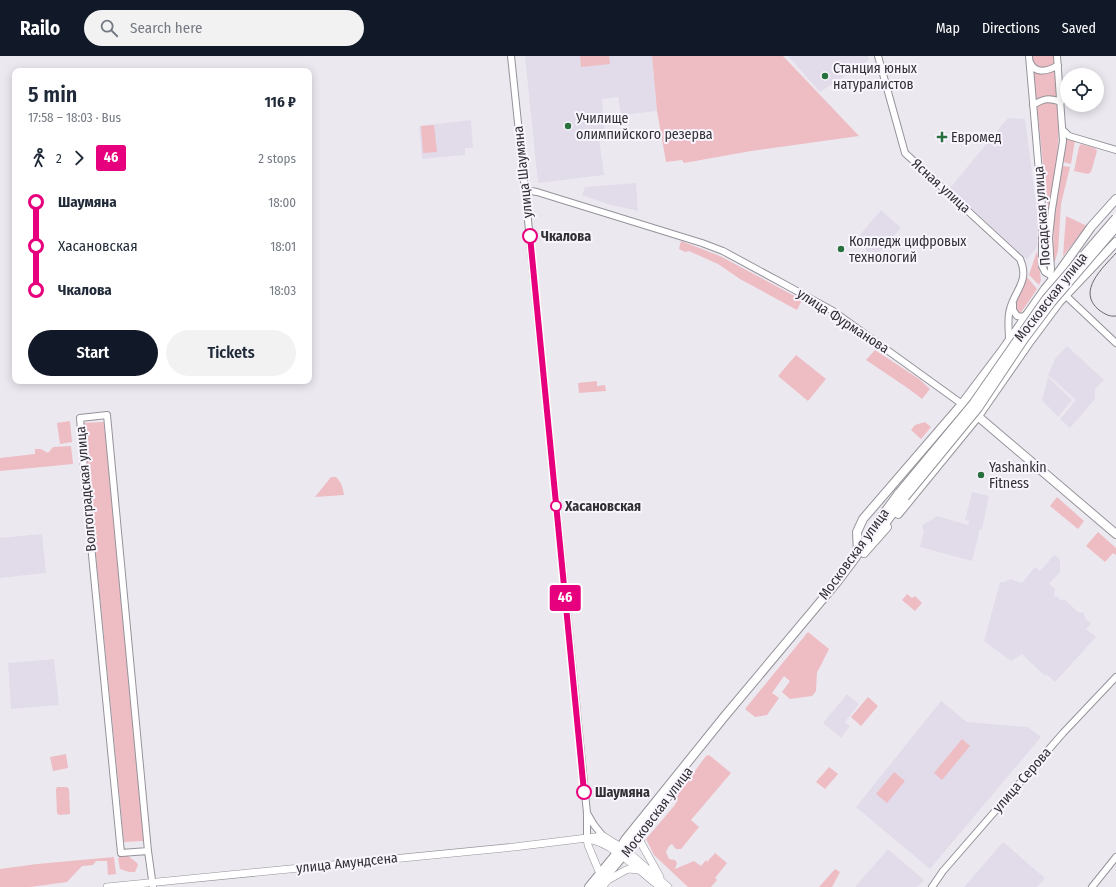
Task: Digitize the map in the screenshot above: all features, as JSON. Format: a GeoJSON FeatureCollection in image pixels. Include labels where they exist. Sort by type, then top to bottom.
{"type":"FeatureCollection","features":[{"type":"Feature","properties":{"kind":"main road","name":"Московская улица"},"geometry":{"type":"LineString","coordinates":[[861,553],[857,532],[863,519],[962,404],[1009,340],[1051,278],[1091,227],[1116,199]]}},
{"type":"Feature","properties":{"kind":"main road","name":"Московская улица"},"geometry":{"type":"LineString","coordinates":[[589,887],[600,874],[640,835],[702,752],[823,606],[886,520],[902,495],[973,404],[1046,299],[1116,218]]}},
{"type":"Feature","properties":{"kind":"main road","name":"Московская улица"},"geometry":{"type":"LineString","coordinates":[[902,495],[978,408],[1024,339],[1051,303],[1116,227]]}},
{"type":"Feature","properties":{"kind":"main road","name":"Московская улица"},"geometry":{"type":"LineString","coordinates":[[597,887],[622,852],[625,840],[724,717],[861,553],[933,472],[978,416],[1030,341],[1065,296],[1116,242]]}},
{"type":"Feature","properties":{"kind":"main road","name":"улица Фурманова"},"geometry":{"type":"LineString","coordinates":[[962,404],[1116,534]]}},
{"type":"Feature","properties":{"kind":"main road"},"geometry":{"type":"LineString","coordinates":[[640,835],[641,843],[661,884]]}},
{"type":"Feature","properties":{"kind":"main road"},"geometry":{"type":"LineString","coordinates":[[603,836],[661,884]]}},
{"type":"Feature","properties":{"kind":"main road","name":"улица Амундсена"},"geometry":{"type":"LineString","coordinates":[[107,887],[153,885],[603,836]]}},
{"type":"Feature","properties":{"kind":"main road"},"geometry":{"type":"LineString","coordinates":[[600,874],[588,845],[587,838],[622,852],[638,870],[668,887]]}},
{"type":"Feature","properties":{"kind":"main road"},"geometry":{"type":"LineString","coordinates":[[602,887],[608,880],[626,870],[638,870]]}},
{"type":"Feature","properties":{"kind":"street","name":"улица Шаумяна"},"geometry":{"type":"LineString","coordinates":[[511,56],[587,813],[587,838]]}},
{"type":"Feature","properties":{"kind":"street","name":"Ясная улица"},"geometry":{"type":"LineString","coordinates":[[878,56],[905,153],[1020,259],[1024,277],[1008,316],[1009,340]]}},
{"type":"Feature","properties":{"kind":"street","name":"Посадская улица"},"geometry":{"type":"LineString","coordinates":[[1057,56],[1060,90]]}},
{"type":"Feature","properties":{"kind":"street","name":"Посадская улица"},"geometry":{"type":"LineString","coordinates":[[1029,58],[1034,68],[1044,72],[1058,65]]}},
{"type":"Feature","properties":{"kind":"street","name":"Посадская улица"},"geometry":{"type":"LineString","coordinates":[[1029,58],[1042,207],[1042,266],[1051,278]]}},
{"type":"Feature","properties":{"kind":"street"},"geometry":{"type":"LineString","coordinates":[[1033,105],[1047,98],[1060,102]]}},
{"type":"Feature","properties":{"kind":"street","name":"Посадская улица"},"geometry":{"type":"LineString","coordinates":[[1051,278],[1049,238],[1052,209],[1063,148],[1062,112]]}},
{"type":"Feature","properties":{"kind":"street"},"geometry":{"type":"LineString","coordinates":[[1063,130],[1069,136],[1116,150]]}},
{"type":"Feature","properties":{"kind":"street","name":"улица Фурманова"},"geometry":{"type":"LineString","coordinates":[[525,190],[666,231],[723,251],[833,311],[962,404]]}},
{"type":"Feature","properties":{"kind":"street"},"geometry":{"type":"LineString","coordinates":[[1051,278],[1065,296],[1116,342]]}},
{"type":"Feature","properties":{"kind":"street"},"geometry":{"type":"LineString","coordinates":[[1015,298],[1013,310],[1017,316],[1022,317],[1029,311]]}},
{"type":"Feature","properties":{"kind":"street","name":"Волгоградская улица"},"geometry":{"type":"LineString","coordinates":[[148,851],[121,854],[84,476],[80,418],[106,415],[148,851],[153,885]]}},
{"type":"Feature","properties":{"kind":"street","name":"улица Серова"},"geometry":{"type":"LineString","coordinates":[[932,887],[943,871],[1058,739],[1116,677]]}},
{"type":"Feature","properties":{"kind":"street"},"geometry":{"type":"LineString","coordinates":[[587,813],[603,836]]}},
{"type":"Feature","properties":{"kind":"street"},"geometry":{"type":"LineString","coordinates":[[1092,887],[1116,857]]}},
{"type":"Feature","properties":{"kind":"shaded area","name":"Училище олимпийского резерва"},"geometry":{"type":"Polygon","coordinates":[[[525,56],[652,56],[657,111],[621,115],[618,97],[602,99],[605,137],[599,138],[604,175],[538,183],[525,56]]]}},
{"type":"Feature","properties":{"kind":"shaded area"},"geometry":{"type":"Polygon","coordinates":[[[580,56],[609,56],[610,64],[581,67],[580,56]]]}},
{"type":"Feature","properties":{"kind":"shaded area"},"geometry":{"type":"Polygon","coordinates":[[[652,56],[783,56],[859,136],[751,151],[684,163],[682,160],[666,162],[657,111],[652,56]]]}},
{"type":"Feature","properties":{"kind":"shaded area","name":"Станция юных натуралистов"},"geometry":{"type":"Polygon","coordinates":[[[788,56],[868,56],[869,60],[820,92],[788,56]]]}},
{"type":"Feature","properties":{"kind":"shaded area"},"geometry":{"type":"Polygon","coordinates":[[[1031,56],[1054,56],[1055,63],[1048,67],[1040,67],[1034,63],[1031,56]]]}},
{"type":"Feature","properties":{"kind":"shaded area"},"geometry":{"type":"Polygon","coordinates":[[[1056,71],[1059,97],[1049,96],[1036,99],[1033,72],[1042,74],[1056,71]]]}},
{"type":"Feature","properties":{"kind":"shaded area"},"geometry":{"type":"Polygon","coordinates":[[[1051,101],[1057,106],[1059,129],[1057,156],[1048,210],[1037,107],[1042,102],[1051,101]]]}},
{"type":"Feature","properties":{"kind":"shaded area"},"geometry":{"type":"Polygon","coordinates":[[[1008,118],[1025,119],[1038,219],[1037,247],[1027,260],[950,188],[1008,118]]]}},
{"type":"Feature","properties":{"kind":"shaded area"},"geometry":{"type":"Polygon","coordinates":[[[471,120],[473,148],[465,148],[465,155],[422,159],[419,126],[471,120]]]}},
{"type":"Feature","properties":{"kind":"shaded area"},"geometry":{"type":"Polygon","coordinates":[[[434,125],[437,152],[423,153],[421,126],[434,125]]]}},
{"type":"Feature","properties":{"kind":"shaded area"},"geometry":{"type":"Polygon","coordinates":[[[1067,138],[1075,140],[1071,164],[1063,162],[1067,138]]]}},
{"type":"Feature","properties":{"kind":"shaded area"},"geometry":{"type":"Polygon","coordinates":[[[1081,144],[1095,148],[1097,151],[1091,172],[1088,174],[1074,171],[1081,144]]]}},
{"type":"Feature","properties":{"kind":"shaded area"},"geometry":{"type":"Polygon","coordinates":[[[1063,166],[1070,167],[1061,204],[1058,251],[1055,261],[1053,261],[1054,205],[1063,166]]]}},
{"type":"Feature","properties":{"kind":"shaded area"},"geometry":{"type":"Polygon","coordinates":[[[636,183],[638,211],[607,204],[582,195],[585,187],[636,183]]]}},
{"type":"Feature","properties":{"kind":"shaded area"},"geometry":{"type":"Polygon","coordinates":[[[881,210],[901,228],[873,259],[868,254],[859,236],[881,210]]]}},
{"type":"Feature","properties":{"kind":"shaded area"},"geometry":{"type":"Polygon","coordinates":[[[1066,216],[1087,226],[1063,256],[1066,216]]]}},
{"type":"Feature","properties":{"kind":"shaded area"},"geometry":{"type":"Polygon","coordinates":[[[681,241],[720,256],[802,300],[797,310],[740,279],[718,264],[689,251],[685,252],[679,249],[681,241]]]}},
{"type":"Feature","properties":{"kind":"shaded area"},"geometry":{"type":"Polygon","coordinates":[[[1037,251],[1041,280],[1039,285],[1029,275],[1037,251]]]}},
{"type":"Feature","properties":{"kind":"shaded area"},"geometry":{"type":"Polygon","coordinates":[[[1027,277],[1037,289],[1020,314],[1017,313],[1014,306],[1027,277]]]}},
{"type":"Feature","properties":{"kind":"shaded area"},"geometry":{"type":"Polygon","coordinates":[[[1067,346],[1104,380],[1095,389],[1095,399],[1070,428],[1060,419],[1076,400],[1048,375],[1055,359],[1067,346]]]}},
{"type":"Feature","properties":{"kind":"shaded area"},"geometry":{"type":"Polygon","coordinates":[[[875,350],[919,379],[930,389],[922,399],[866,360],[875,350]]]}},
{"type":"Feature","properties":{"kind":"shaded area"},"geometry":{"type":"Polygon","coordinates":[[[796,355],[826,379],[808,401],[778,376],[796,355]]]}},
{"type":"Feature","properties":{"kind":"shaded area"},"geometry":{"type":"Polygon","coordinates":[[[1048,377],[1072,400],[1058,417],[1042,400],[1048,377]]]}},
{"type":"Feature","properties":{"kind":"shaded area"},"geometry":{"type":"Polygon","coordinates":[[[597,381],[597,386],[605,385],[606,391],[579,393],[578,383],[597,381]]]}},
{"type":"Feature","properties":{"kind":"shaded area"},"geometry":{"type":"Polygon","coordinates":[[[70,421],[72,442],[60,444],[57,423],[70,421]]]}},
{"type":"Feature","properties":{"kind":"shaded area"},"geometry":{"type":"Polygon","coordinates":[[[104,422],[144,841],[124,842],[83,423],[104,422]]]}},
{"type":"Feature","properties":{"kind":"shaded area"},"geometry":{"type":"Polygon","coordinates":[[[925,422],[931,427],[921,439],[911,430],[915,425],[925,422]]]}},
{"type":"Feature","properties":{"kind":"shaded area"},"geometry":{"type":"Polygon","coordinates":[[[71,446],[73,464],[0,471],[0,458],[35,454],[35,449],[41,449],[48,453],[53,447],[71,446]]]}},
{"type":"Feature","properties":{"kind":"shaded area"},"geometry":{"type":"Polygon","coordinates":[[[331,477],[336,477],[339,481],[344,495],[315,497],[331,477]]]}},
{"type":"Feature","properties":{"kind":"shaded area"},"geometry":{"type":"Polygon","coordinates":[[[972,492],[989,496],[982,529],[980,529],[972,561],[920,547],[924,530],[922,529],[923,525],[937,516],[968,525],[969,521],[965,520],[972,492]]]}},
{"type":"Feature","properties":{"kind":"shaded area"},"geometry":{"type":"Polygon","coordinates":[[[1057,497],[1084,521],[1078,529],[1050,506],[1057,497]]]}},
{"type":"Feature","properties":{"kind":"shaded area"},"geometry":{"type":"Polygon","coordinates":[[[1098,532],[1116,548],[1116,555],[1113,553],[1105,562],[1086,546],[1098,532]]]}},
{"type":"Feature","properties":{"kind":"shaded area"},"geometry":{"type":"Polygon","coordinates":[[[42,534],[46,573],[0,578],[0,538],[42,534]]]}},
{"type":"Feature","properties":{"kind":"shaded area"},"geometry":{"type":"Polygon","coordinates":[[[1054,555],[1060,559],[1060,572],[1049,584],[1055,589],[1054,596],[1057,596],[1062,601],[1064,599],[1078,612],[1084,613],[1085,618],[1091,624],[1086,629],[1096,637],[1055,682],[1046,674],[1045,676],[1022,654],[1011,661],[984,641],[1000,582],[1010,579],[1022,583],[1035,567],[1040,571],[1054,555]]]}},
{"type":"Feature","properties":{"kind":"shaded area"},"geometry":{"type":"Polygon","coordinates":[[[907,594],[912,598],[915,596],[922,603],[915,611],[902,600],[907,594]]]}},
{"type":"Feature","properties":{"kind":"shaded area"},"geometry":{"type":"Polygon","coordinates":[[[808,632],[829,649],[817,672],[816,691],[812,696],[790,699],[782,692],[790,681],[784,676],[772,693],[779,698],[767,715],[755,717],[745,709],[808,632]]]}},
{"type":"Feature","properties":{"kind":"shaded area"},"geometry":{"type":"Polygon","coordinates":[[[54,659],[59,705],[11,709],[8,663],[54,659]]]}},
{"type":"Feature","properties":{"kind":"shaded area"},"geometry":{"type":"Polygon","coordinates":[[[847,694],[859,704],[845,722],[850,726],[841,738],[823,723],[847,694]]]}},
{"type":"Feature","properties":{"kind":"shaded area"},"geometry":{"type":"Polygon","coordinates":[[[868,697],[878,706],[861,726],[851,717],[868,697]]]}},
{"type":"Feature","properties":{"kind":"shaded area"},"geometry":{"type":"Polygon","coordinates":[[[941,701],[967,722],[1028,727],[1041,737],[930,869],[856,807],[941,701]]]}},
{"type":"Feature","properties":{"kind":"shaded area"},"geometry":{"type":"Polygon","coordinates":[[[962,739],[970,746],[942,780],[934,773],[962,739]]]}},
{"type":"Feature","properties":{"kind":"shaded area"},"geometry":{"type":"Polygon","coordinates":[[[66,754],[68,768],[53,771],[50,757],[66,754]]]}},
{"type":"Feature","properties":{"kind":"shaded area"},"geometry":{"type":"Polygon","coordinates":[[[709,755],[731,773],[691,820],[699,827],[681,849],[676,849],[672,844],[666,852],[669,859],[675,860],[677,863],[675,869],[694,861],[701,866],[715,853],[727,863],[715,878],[717,880],[711,887],[688,887],[654,855],[646,839],[675,805],[678,794],[706,756],[709,755]]]}},
{"type":"Feature","properties":{"kind":"shaded area"},"geometry":{"type":"Polygon","coordinates":[[[829,767],[838,774],[825,789],[816,782],[829,767]]]}},
{"type":"Feature","properties":{"kind":"shaded area"},"geometry":{"type":"Polygon","coordinates":[[[894,772],[905,781],[887,803],[876,794],[894,772]]]}},
{"type":"Feature","properties":{"kind":"shaded area"},"geometry":{"type":"Polygon","coordinates":[[[57,787],[67,787],[69,789],[70,814],[59,815],[57,813],[57,787]]]}},
{"type":"Feature","properties":{"kind":"shaded area"},"geometry":{"type":"Polygon","coordinates":[[[1003,842],[1045,878],[1037,887],[964,887],[1003,842]]]}},
{"type":"Feature","properties":{"kind":"shaded area"},"geometry":{"type":"Polygon","coordinates":[[[888,849],[924,880],[917,887],[855,887],[888,849]]]}},
{"type":"Feature","properties":{"kind":"shaded area"},"geometry":{"type":"Polygon","coordinates":[[[127,855],[137,863],[138,865],[135,872],[120,869],[118,858],[127,855]]]}},
{"type":"Feature","properties":{"kind":"shaded area"},"geometry":{"type":"Polygon","coordinates":[[[114,857],[116,874],[108,875],[107,861],[96,861],[93,865],[82,866],[67,882],[30,887],[0,887],[0,869],[114,857]]]}},
{"type":"Feature","properties":{"kind":"shaded area"},"geometry":{"type":"Polygon","coordinates":[[[835,869],[840,872],[832,887],[819,887],[835,869]]]}},
{"type":"Feature","properties":{"kind":"tram line"},"geometry":{"type":"LineString","coordinates":[[1116,253],[1094,280],[1090,295],[1093,303],[1099,310],[1109,316],[1116,316]]}},
{"type":"Feature","properties":{"kind":"bus line","name":"46"},"geometry":{"type":"LineString","coordinates":[[530,236],[584,792]]}},
{"type":"Feature","properties":{"kind":"place","name":"Станция юных натуралистов"},"geometry":{"type":"Point","coordinates":[825,76]}},
{"type":"Feature","properties":{"kind":"place","name":"Училище олимпийского резерва"},"geometry":{"type":"Point","coordinates":[568,126]}},
{"type":"Feature","properties":{"kind":"place","name":"Евромед"},"geometry":{"type":"Point","coordinates":[942,137]}},
{"type":"Feature","properties":{"kind":"place","name":"Чкалова"},"geometry":{"type":"Point","coordinates":[530,236]}},
{"type":"Feature","properties":{"kind":"place","name":"Колледж цифровых технологий"},"geometry":{"type":"Point","coordinates":[841,249]}},
{"type":"Feature","properties":{"kind":"place","name":"Yashankin Fitness"},"geometry":{"type":"Point","coordinates":[981,475]}},
{"type":"Feature","properties":{"kind":"place","name":"Хасановская"},"geometry":{"type":"Point","coordinates":[556,506]}},
{"type":"Feature","properties":{"kind":"place","name":"Шаумяна"},"geometry":{"type":"Point","coordinates":[584,792]}}]}
